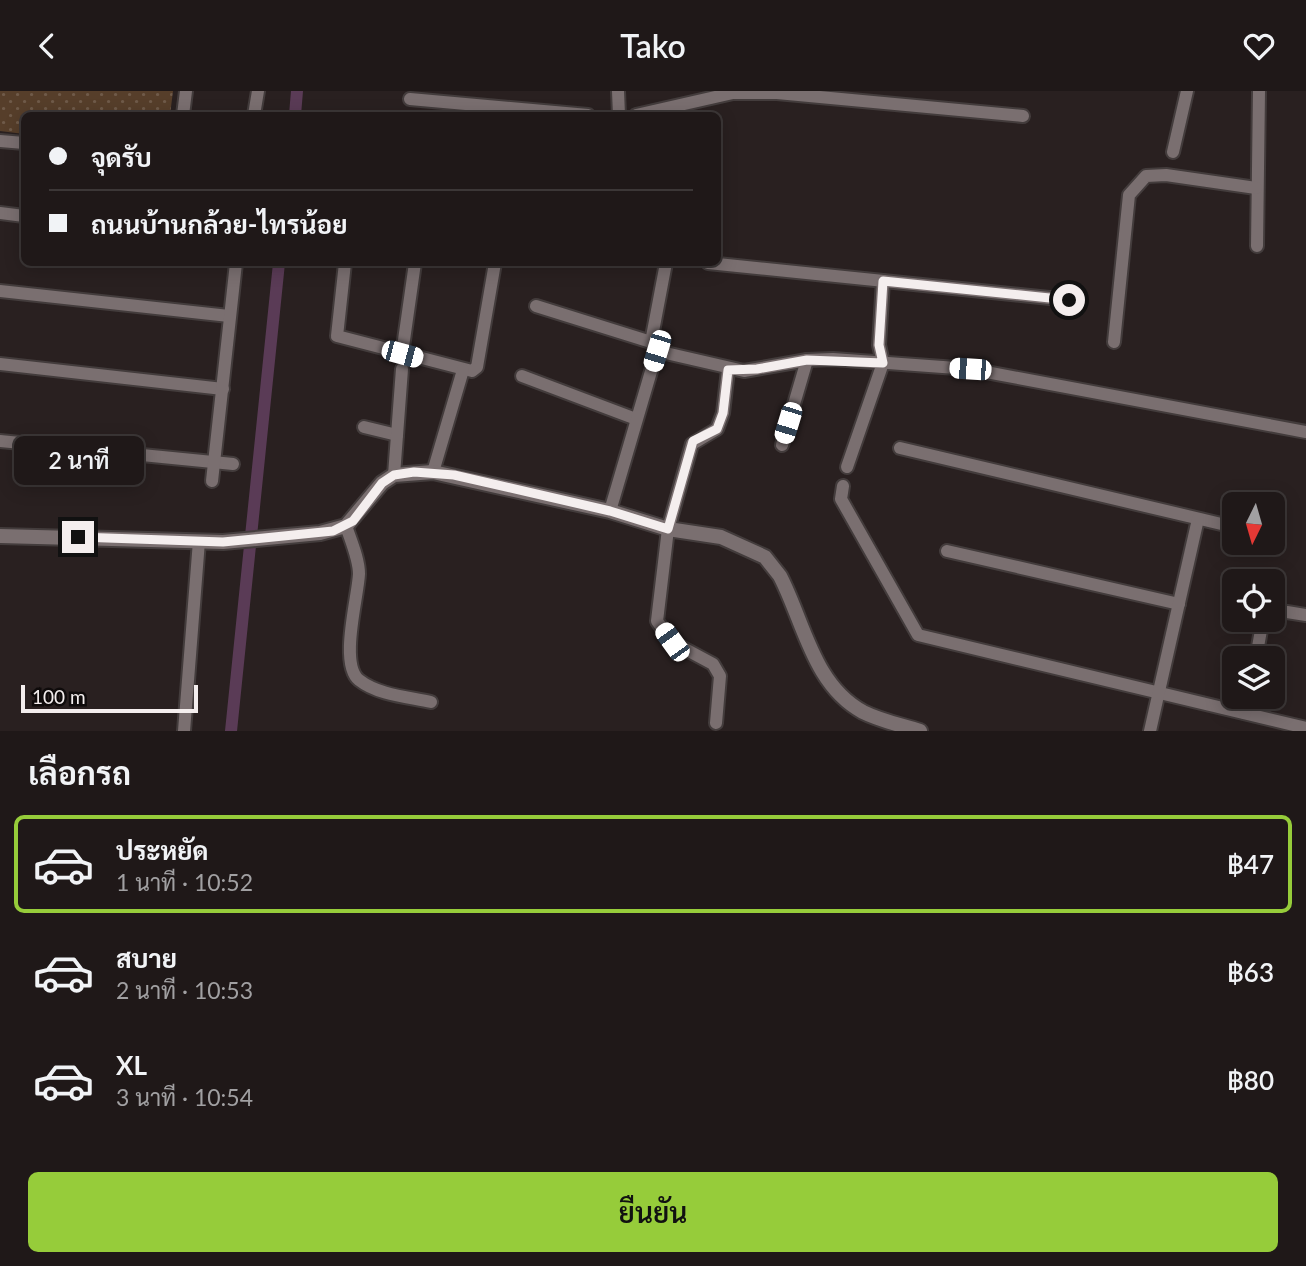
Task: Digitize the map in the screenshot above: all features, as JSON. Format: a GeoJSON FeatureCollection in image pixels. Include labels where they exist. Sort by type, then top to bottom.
{"type":"FeatureCollection","features":[{"type":"Feature","properties":{"kind":"street"},"geometry":{"type":"LineString","coordinates":[[183,112],[186,91]]}},
{"type":"Feature","properties":{"kind":"street"},"geometry":{"type":"LineString","coordinates":[[254,112],[258,91]]}},
{"type":"Feature","properties":{"kind":"street"},"geometry":{"type":"LineString","coordinates":[[618,91],[619,112]]}},
{"type":"Feature","properties":{"kind":"street"},"geometry":{"type":"LineString","coordinates":[[1173,152],[1187,91]]}},
{"type":"Feature","properties":{"kind":"street"},"geometry":{"type":"LineString","coordinates":[[1256,246],[1259,91]]}},
{"type":"Feature","properties":{"kind":"street"},"geometry":{"type":"LineString","coordinates":[[649,112],[733,93],[820,94],[1023,115]]}},
{"type":"Feature","properties":{"kind":"street"},"geometry":{"type":"LineString","coordinates":[[411,99],[555,112]]}},
{"type":"Feature","properties":{"kind":"street"},"geometry":{"type":"LineString","coordinates":[[0,141],[21,143]]}},
{"type":"Feature","properties":{"kind":"street"},"geometry":{"type":"LineString","coordinates":[[1114,342],[1129,195],[1138,183],[1146,176],[1166,176],[1256,188]]}},
{"type":"Feature","properties":{"kind":"street"},"geometry":{"type":"LineString","coordinates":[[0,213],[21,216]]}},
{"type":"Feature","properties":{"kind":"street"},"geometry":{"type":"LineString","coordinates":[[721,264],[1069,300]]}},
{"type":"Feature","properties":{"kind":"street"},"geometry":{"type":"LineString","coordinates":[[212,481],[236,266]]}},
{"type":"Feature","properties":{"kind":"street"},"geometry":{"type":"LineString","coordinates":[[345,266],[335,333],[340,338],[463,370],[476,369],[494,266]]}},
{"type":"Feature","properties":{"kind":"street"},"geometry":{"type":"LineString","coordinates":[[402,354],[415,266]]}},
{"type":"Feature","properties":{"kind":"street"},"geometry":{"type":"LineString","coordinates":[[610,511],[654,346],[666,266]]}},
{"type":"Feature","properties":{"kind":"street"},"geometry":{"type":"LineString","coordinates":[[847,467],[883,363],[879,345],[883,281]]}},
{"type":"Feature","properties":{"kind":"street"},"geometry":{"type":"LineString","coordinates":[[0,291],[229,316]]}},
{"type":"Feature","properties":{"kind":"street"},"geometry":{"type":"LineString","coordinates":[[536,306],[728,370],[757,369],[807,360],[970,369],[1306,432]]}},
{"type":"Feature","properties":{"kind":"street"},"geometry":{"type":"LineString","coordinates":[[782,445],[807,360]]}},
{"type":"Feature","properties":{"kind":"street"},"geometry":{"type":"LineString","coordinates":[[0,364],[223,389]]}},
{"type":"Feature","properties":{"kind":"street"},"geometry":{"type":"LineString","coordinates":[[394,475],[402,369]]}},
{"type":"Feature","properties":{"kind":"street"},"geometry":{"type":"LineString","coordinates":[[433,472],[463,370]]}},
{"type":"Feature","properties":{"kind":"street"},"geometry":{"type":"LineString","coordinates":[[716,723],[720,676],[713,664],[672,642],[657,621],[668,529],[693,441],[710,435],[720,421],[728,370]]}},
{"type":"Feature","properties":{"kind":"street"},"geometry":{"type":"LineString","coordinates":[[522,376],[636,419]]}},
{"type":"Feature","properties":{"kind":"street"},"geometry":{"type":"LineString","coordinates":[[365,427],[397,435]]}},
{"type":"Feature","properties":{"kind":"street"},"geometry":{"type":"LineString","coordinates":[[0,441],[233,464]]}},
{"type":"Feature","properties":{"kind":"street"},"geometry":{"type":"LineString","coordinates":[[900,448],[1222,524]]}},
{"type":"Feature","properties":{"kind":"street"},"geometry":{"type":"LineString","coordinates":[[0,536],[223,542],[268,539],[346,526],[382,483],[394,475],[433,472],[610,511],[668,529],[721,537],[765,557],[780,576],[809,646],[837,691],[864,712],[920,730]]}},
{"type":"Feature","properties":{"kind":"street"},"geometry":{"type":"LineString","coordinates":[[843,485],[841,499],[918,635],[1306,728]]}},
{"type":"Feature","properties":{"kind":"street"},"geometry":{"type":"LineString","coordinates":[[1150,730],[1198,519]]}},
{"type":"Feature","properties":{"kind":"street"},"geometry":{"type":"LineString","coordinates":[[346,526],[359,573],[351,636],[351,662],[356,678],[372,688],[431,702]]}},
{"type":"Feature","properties":{"kind":"street"},"geometry":{"type":"LineString","coordinates":[[184,730],[200,541]]}},
{"type":"Feature","properties":{"kind":"street"},"geometry":{"type":"LineString","coordinates":[[947,551],[1179,604]]}},
{"type":"Feature","properties":{"kind":"street"},"geometry":{"type":"LineString","coordinates":[[1287,612],[1306,615]]}},
{"type":"Feature","properties":{"kind":"street"},"geometry":{"type":"LineString","coordinates":[[1245,713],[1246,709]]}},
{"type":"Feature","properties":{"kind":"shaded area"},"geometry":{"type":"Polygon","coordinates":[[[0,91],[173,91],[170,112],[21,112],[21,134],[0,131],[0,91]]]}},
{"type":"Feature","properties":{"kind":"waterway"},"geometry":{"type":"LineString","coordinates":[[295,112],[297,91]]}},
{"type":"Feature","properties":{"kind":"waterway"},"geometry":{"type":"LineString","coordinates":[[231,731],[279,266]]}},
{"type":"Feature","properties":{"kind":"route"},"geometry":{"type":"LineString","coordinates":[[78,537],[223,542],[333,531],[353,521],[382,483],[394,475],[414,472],[454,475],[610,511],[668,529],[693,441],[710,435],[717,429],[723,413],[728,370],[744,371],[807,360],[883,363],[879,345],[883,281],[1069,300]]}}]}
